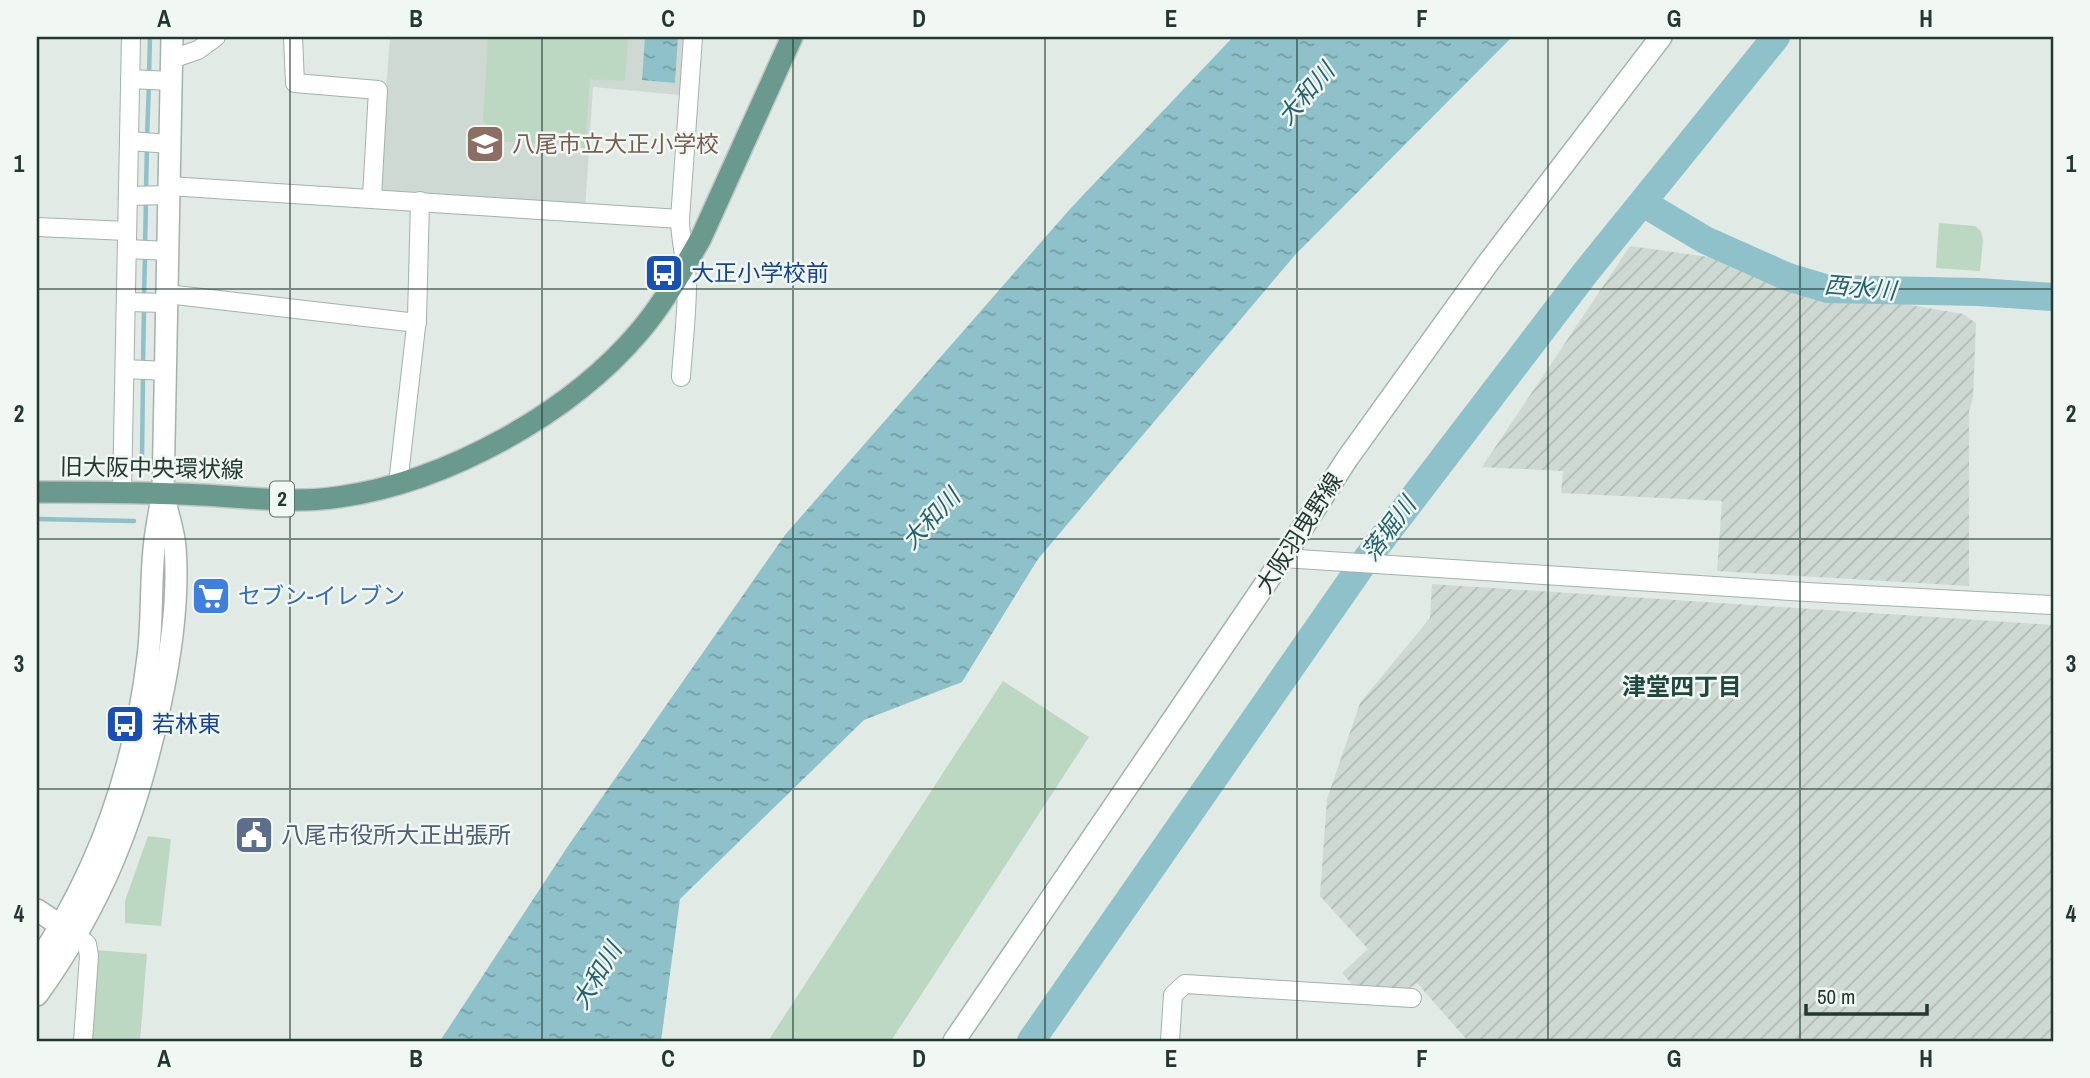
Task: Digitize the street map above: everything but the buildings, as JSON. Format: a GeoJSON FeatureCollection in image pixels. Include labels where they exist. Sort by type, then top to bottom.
{"type":"FeatureCollection","features":[{"type":"Feature","properties":{"kind":"main road"},"geometry":{"type":"LineString","coordinates":[[37,995],[69,931],[115,860],[139,794],[169,664],[175,546],[163,493],[158,370],[162,300],[160,250],[164,192],[164,80],[172,59],[172,37]]}},
{"type":"Feature","properties":{"kind":"main road","name":"旧大阪中央環状線"},"geometry":{"type":"LineString","coordinates":[[37,492],[337,498],[398,484],[485,449],[538,418],[596,376],[640,331],[686,265],[701,238],[792,37]]}},
{"type":"Feature","properties":{"kind":"main road","name":"大阪羽曳野線"},"geometry":{"type":"LineString","coordinates":[[954,1041],[1283,558],[1347,459],[1450,317],[1661,37]]}},
{"type":"Feature","properties":{"kind":"main road"},"geometry":{"type":"LineString","coordinates":[[37,910],[69,931]]}},
{"type":"Feature","properties":{"kind":"main road"},"geometry":{"type":"LineString","coordinates":[[37,963],[69,931]]}},
{"type":"Feature","properties":{"kind":"street"},"geometry":{"type":"LineString","coordinates":[[122,492],[131,37]]}},
{"type":"Feature","properties":{"kind":"street"},"geometry":{"type":"LineString","coordinates":[[172,59],[198,50],[216,37]]}},
{"type":"Feature","properties":{"kind":"street"},"geometry":{"type":"LineString","coordinates":[[293,37],[295,83],[378,90],[372,197]]}},
{"type":"Feature","properties":{"kind":"street"},"geometry":{"type":"LineString","coordinates":[[681,377],[687,286],[680,219],[693,37]]}},
{"type":"Feature","properties":{"kind":"street"},"geometry":{"type":"LineString","coordinates":[[130,79],[164,80]]}},
{"type":"Feature","properties":{"kind":"street"},"geometry":{"type":"LineString","coordinates":[[129,141],[162,143]]}},
{"type":"Feature","properties":{"kind":"street"},"geometry":{"type":"LineString","coordinates":[[128,196],[164,192],[372,197],[680,219]]}},
{"type":"Feature","properties":{"kind":"street"},"geometry":{"type":"LineString","coordinates":[[398,484],[417,323],[420,201]]}},
{"type":"Feature","properties":{"kind":"street"},"geometry":{"type":"LineString","coordinates":[[37,228],[127,240],[160,250]]}},
{"type":"Feature","properties":{"kind":"street"},"geometry":{"type":"LineString","coordinates":[[126,302],[162,300],[417,323]]}},
{"type":"Feature","properties":{"kind":"street"},"geometry":{"type":"LineString","coordinates":[[125,369],[158,370]]}},
{"type":"Feature","properties":{"kind":"street"},"geometry":{"type":"LineString","coordinates":[[1283,558],[2053,605]]}},
{"type":"Feature","properties":{"kind":"street"},"geometry":{"type":"LineString","coordinates":[[69,931],[87,944],[89,956],[83,1041]]}},
{"type":"Feature","properties":{"kind":"street"},"geometry":{"type":"LineString","coordinates":[[1170,1041],[1173,995],[1185,984],[1412,998]]}},
{"type":"Feature","properties":{"kind":"shaded area","name":"八尾市立大正小学校"},"geometry":{"type":"Polygon","coordinates":[[[390,37],[683,37],[680,95],[593,87],[585,211],[378,193],[390,37]]]}},
{"type":"Feature","properties":{"kind":"shaded area"},"geometry":{"type":"Polygon","coordinates":[[[1630,246],[1723,259],[1828,291],[1963,314],[1976,323],[1973,398],[1969,411],[1969,586],[1717,571],[1722,501],[1561,493],[1563,471],[1482,467],[1630,246]]]}},
{"type":"Feature","properties":{"kind":"shaded area"},"geometry":{"type":"Polygon","coordinates":[[[1432,584],[2053,625],[2053,1041],[1468,1041],[1417,983],[1407,990],[1356,989],[1342,973],[1368,949],[1320,896],[1327,799],[1360,703],[1430,618],[1432,584]]]}},
{"type":"Feature","properties":{"kind":"green space"},"geometry":{"type":"Polygon","coordinates":[[[488,37],[628,37],[625,81],[590,79],[585,148],[500,141],[483,120],[488,37]]]}},
{"type":"Feature","properties":{"kind":"green space"},"geometry":{"type":"Polygon","coordinates":[[[1939,223],[1975,226],[1981,231],[1983,240],[1980,271],[1936,268],[1939,223]]]}},
{"type":"Feature","properties":{"kind":"green space"},"geometry":{"type":"Polygon","coordinates":[[[1003,681],[1089,737],[891,1041],[768,1041],[1003,681]]]}},
{"type":"Feature","properties":{"kind":"green space"},"geometry":{"type":"Polygon","coordinates":[[[148,836],[171,839],[161,926],[125,923],[125,901],[148,836]]]}},
{"type":"Feature","properties":{"kind":"green space"},"geometry":{"type":"Polygon","coordinates":[[[95,950],[147,954],[140,1041],[91,1041],[95,950]]]}},
{"type":"Feature","properties":{"kind":"water"},"geometry":{"type":"Polygon","coordinates":[[[645,37],[678,37],[675,83],[642,80],[645,37]]]}},
{"type":"Feature","properties":{"kind":"water","name":"大和川"},"geometry":{"type":"Polygon","coordinates":[[[1233,37],[1512,37],[1295,255],[1038,559],[962,682],[864,720],[680,899],[661,1041],[440,1041],[568,846],[785,535],[1070,209],[1233,37]]]}},
{"type":"Feature","properties":{"kind":"waterway"},"geometry":{"type":"LineString","coordinates":[[149,74],[150,37]]}},
{"type":"Feature","properties":{"kind":"waterway","name":"落堀川"},"geometry":{"type":"LineString","coordinates":[[1031,1041],[1362,565],[1586,272],[1776,37]]}},
{"type":"Feature","properties":{"kind":"waterway"},"geometry":{"type":"LineString","coordinates":[[147,137],[149,83]]}},
{"type":"Feature","properties":{"kind":"waterway"},"geometry":{"type":"LineString","coordinates":[[146,190],[147,146]]}},
{"type":"Feature","properties":{"kind":"waterway"},"geometry":{"type":"LineString","coordinates":[[145,246],[146,199]]}},
{"type":"Feature","properties":{"kind":"waterway","name":"西水川"},"geometry":{"type":"LineString","coordinates":[[1643,203],[1705,240],[1788,277],[1828,289],[1978,292],[2053,297]]}},
{"type":"Feature","properties":{"kind":"waterway"},"geometry":{"type":"LineString","coordinates":[[144,298],[145,255]]}},
{"type":"Feature","properties":{"kind":"waterway"},"geometry":{"type":"LineString","coordinates":[[143,365],[144,307]]}},
{"type":"Feature","properties":{"kind":"waterway"},"geometry":{"type":"LineString","coordinates":[[142,457],[143,374]]}},
{"type":"Feature","properties":{"kind":"waterway"},"geometry":{"type":"LineString","coordinates":[[37,519],[134,521]]}},
{"type":"Feature","properties":{"kind":"place","name":"八尾市立大正小学校"},"geometry":{"type":"Point","coordinates":[485,144]}},
{"type":"Feature","properties":{"kind":"place","name":"大正小学校前"},"geometry":{"type":"Point","coordinates":[664,273]}},
{"type":"Feature","properties":{"kind":"place","name":"セブン-イレブン"},"geometry":{"type":"Point","coordinates":[211,596]}},
{"type":"Feature","properties":{"kind":"place","name":"若林東"},"geometry":{"type":"Point","coordinates":[125,724]}},
{"type":"Feature","properties":{"kind":"place","name":"八尾市役所大正出張所"},"geometry":{"type":"Point","coordinates":[254,835]}},
{"type":"Feature","properties":{"kind":"district","name":"津堂四丁目"},"geometry":{"type":"Point","coordinates":[1682,687]}}]}
